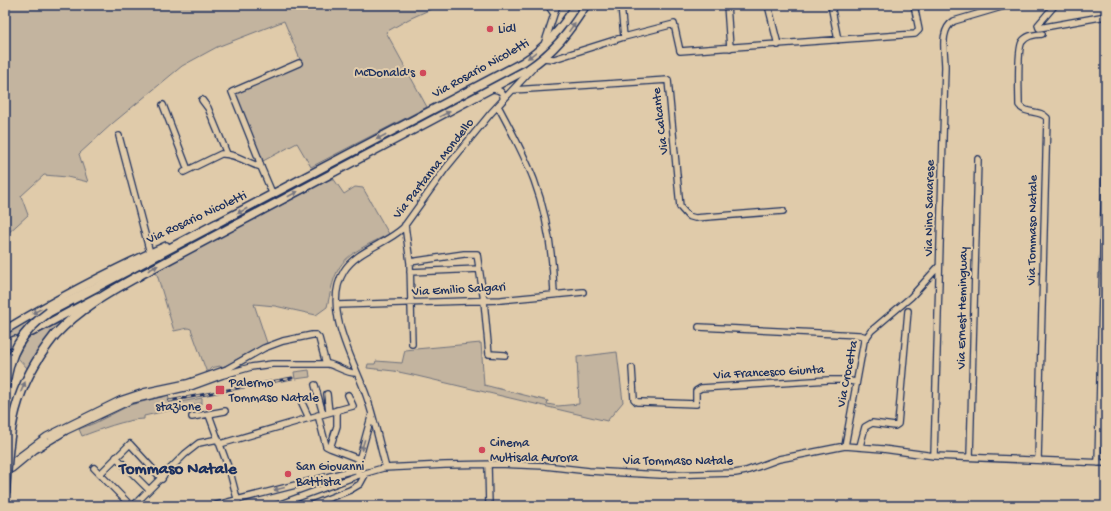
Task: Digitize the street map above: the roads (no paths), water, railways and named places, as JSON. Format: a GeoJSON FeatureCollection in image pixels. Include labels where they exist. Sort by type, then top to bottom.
{"type":"FeatureCollection","features":[{"type":"Feature","properties":{"kind":"highway"},"geometry":{"type":"LineString","coordinates":[[5,388],[11,358],[19,342],[34,324],[49,312],[216,224]]}},
{"type":"Feature","properties":{"kind":"highway"},"geometry":{"type":"LineString","coordinates":[[5,494],[9,440],[15,408],[29,374],[40,355],[55,335],[83,310],[140,275]]}},
{"type":"Feature","properties":{"kind":"main road","name":"Via Rosario Nicoletti"},"geometry":{"type":"LineString","coordinates":[[5,330],[45,306],[150,254],[216,224],[515,67],[544,46],[561,27],[576,5]]}},
{"type":"Feature","properties":{"kind":"main road","name":"Via Rosario Nicoletti"},"geometry":{"type":"LineString","coordinates":[[32,332],[404,136],[536,64],[566,36],[586,5]]}},
{"type":"Feature","properties":{"kind":"main road","name":"Via Rosario Nicoletti"},"geometry":{"type":"LineString","coordinates":[[425,114],[420,120],[422,124],[426,124]]}},
{"type":"Feature","properties":{"kind":"main road"},"geometry":{"type":"LineString","coordinates":[[399,128],[408,125],[410,127],[409,132],[404,136]]}},
{"type":"Feature","properties":{"kind":"main road"},"geometry":{"type":"LineString","coordinates":[[5,345],[15,340]]}},
{"type":"Feature","properties":{"kind":"street"},"geometry":{"type":"LineString","coordinates":[[548,5],[554,14]]}},
{"type":"Feature","properties":{"kind":"street"},"geometry":{"type":"LineString","coordinates":[[544,46],[557,5]]}},
{"type":"Feature","properties":{"kind":"street"},"geometry":{"type":"LineString","coordinates":[[621,5],[624,37]]}},
{"type":"Feature","properties":{"kind":"street"},"geometry":{"type":"LineString","coordinates":[[727,5],[730,48]]}},
{"type":"Feature","properties":{"kind":"street"},"geometry":{"type":"LineString","coordinates":[[768,5],[778,45]]}},
{"type":"Feature","properties":{"kind":"street"},"geometry":{"type":"LineString","coordinates":[[831,5],[838,40]]}},
{"type":"Feature","properties":{"kind":"street"},"geometry":{"type":"LineString","coordinates":[[543,58],[550,59],[560,57],[624,37],[674,24],[680,51],[915,34],[919,31],[914,5]]}},
{"type":"Feature","properties":{"kind":"street","name":"Via Nino Savarese"},"geometry":{"type":"LineString","coordinates":[[934,456],[945,31],[954,21],[1008,5]]}},
{"type":"Feature","properties":{"kind":"street"},"geometry":{"type":"LineString","coordinates":[[1055,5],[1038,25],[1038,28],[1041,31],[1106,16]]}},
{"type":"Feature","properties":{"kind":"street","name":"Via Tommaso Natale"},"geometry":{"type":"LineString","coordinates":[[1038,460],[1047,118],[1044,114],[1024,110],[1019,105],[1020,46],[1026,38],[1041,31]]}},
{"type":"Feature","properties":{"kind":"street"},"geometry":{"type":"LineString","coordinates":[[273,195],[232,92],[299,63]]}},
{"type":"Feature","properties":{"kind":"street","name":"Via Partanna Mondello"},"geometry":{"type":"LineString","coordinates":[[386,468],[365,392],[353,366],[341,329],[337,305],[339,284],[344,271],[360,255],[394,236],[405,225],[446,168],[498,106],[536,64]]}},
{"type":"Feature","properties":{"kind":"street","name":"Via Calcante"},"geometry":{"type":"LineString","coordinates":[[513,90],[668,80],[680,207],[688,216],[695,218],[783,211]]}},
{"type":"Feature","properties":{"kind":"street"},"geometry":{"type":"LineString","coordinates":[[493,88],[499,89],[503,95],[503,101]]}},
{"type":"Feature","properties":{"kind":"street"},"geometry":{"type":"LineString","coordinates":[[202,100],[208,108],[227,154]]}},
{"type":"Feature","properties":{"kind":"street"},"geometry":{"type":"LineString","coordinates":[[163,105],[186,171],[221,154],[237,156],[248,163],[261,167]]}},
{"type":"Feature","properties":{"kind":"street"},"geometry":{"type":"LineString","coordinates":[[498,106],[525,159],[540,200],[551,250],[554,294]]}},
{"type":"Feature","properties":{"kind":"street"},"geometry":{"type":"LineString","coordinates":[[1098,463],[1106,126]]}},
{"type":"Feature","properties":{"kind":"street"},"geometry":{"type":"LineString","coordinates":[[119,136],[150,254]]}},
{"type":"Feature","properties":{"kind":"street","name":"Via Ernest Hemingway"},"geometry":{"type":"LineString","coordinates":[[970,457],[978,159]]}},
{"type":"Feature","properties":{"kind":"street"},"geometry":{"type":"LineString","coordinates":[[405,225],[410,262],[412,344]]}},
{"type":"Feature","properties":{"kind":"street"},"geometry":{"type":"LineString","coordinates":[[410,262],[464,254],[477,254],[484,301],[489,354],[505,355]]}},
{"type":"Feature","properties":{"kind":"street","name":"Via Crocetta"},"geometry":{"type":"LineString","coordinates":[[845,446],[856,382],[866,337],[911,297],[939,266]]}},
{"type":"Feature","properties":{"kind":"street"},"geometry":{"type":"LineString","coordinates":[[410,272],[479,269]]}},
{"type":"Feature","properties":{"kind":"street","name":"Via Emilio Salgari"},"geometry":{"type":"LineString","coordinates":[[337,305],[484,301],[583,292]]}},
{"type":"Feature","properties":{"kind":"street"},"geometry":{"type":"LineString","coordinates":[[860,446],[865,427],[872,423],[895,426],[898,424],[908,312]]}},
{"type":"Feature","properties":{"kind":"street"},"geometry":{"type":"LineString","coordinates":[[699,327],[859,335],[866,337]]}},
{"type":"Feature","properties":{"kind":"street"},"geometry":{"type":"LineString","coordinates":[[12,462],[47,436],[120,400],[144,392],[181,385],[227,369],[264,348],[283,341],[316,335],[319,338],[326,364]]}},
{"type":"Feature","properties":{"kind":"street"},"geometry":{"type":"LineString","coordinates":[[12,469],[35,450],[56,437],[132,400],[193,386],[251,367],[277,364],[326,364],[346,369],[353,366]]}},
{"type":"Feature","properties":{"kind":"street"},"geometry":{"type":"LineString","coordinates":[[342,368],[350,373],[357,373]]}},
{"type":"Feature","properties":{"kind":"street","name":"Via Francesco Giunta"},"geometry":{"type":"LineString","coordinates":[[632,368],[634,396],[637,402],[696,404],[696,391],[701,388],[833,380],[856,382]]}},
{"type":"Feature","properties":{"kind":"street"},"geometry":{"type":"LineString","coordinates":[[315,385],[326,446],[359,459]]}},
{"type":"Feature","properties":{"kind":"street"},"geometry":{"type":"LineString","coordinates":[[327,394],[329,412]]}},
{"type":"Feature","properties":{"kind":"street"},"geometry":{"type":"LineString","coordinates":[[94,468],[132,506],[162,479],[185,454],[199,443],[219,442],[353,406],[348,395]]}},
{"type":"Feature","properties":{"kind":"street"},"geometry":{"type":"LineString","coordinates":[[302,403],[309,418]]}},
{"type":"Feature","properties":{"kind":"street"},"geometry":{"type":"LineString","coordinates":[[330,448],[337,426],[338,410]]}},
{"type":"Feature","properties":{"kind":"street"},"geometry":{"type":"LineString","coordinates":[[192,418],[225,411]]}},
{"type":"Feature","properties":{"kind":"street"},"geometry":{"type":"LineString","coordinates":[[358,472],[359,459],[371,414]]}},
{"type":"Feature","properties":{"kind":"street"},"geometry":{"type":"LineString","coordinates":[[209,415],[230,472],[239,506]]}},
{"type":"Feature","properties":{"kind":"street"},"geometry":{"type":"LineString","coordinates":[[100,474],[130,444],[162,479]]}},
{"type":"Feature","properties":{"kind":"street","name":"Via Tommaso Natale"},"geometry":{"type":"LineString","coordinates":[[358,472],[366,473],[386,468],[445,465],[488,465],[545,466],[589,471],[661,475],[735,473],[746,471],[779,459],[845,446],[860,446],[934,456],[1106,463]]}},
{"type":"Feature","properties":{"kind":"street"},"geometry":{"type":"LineString","coordinates":[[116,457],[149,490]]}},
{"type":"Feature","properties":{"kind":"street"},"geometry":{"type":"LineString","coordinates":[[488,465],[489,506]]}},
{"type":"Feature","properties":{"kind":"street"},"geometry":{"type":"LineString","coordinates":[[213,506],[358,472]]}},
{"type":"Feature","properties":{"kind":"street"},"geometry":{"type":"LineString","coordinates":[[275,506],[358,472]]}},
{"type":"Feature","properties":{"kind":"street"},"geometry":{"type":"LineString","coordinates":[[305,495],[309,506],[350,490],[360,484],[366,473]]}},
{"type":"Feature","properties":{"kind":"railway"},"geometry":{"type":"LineString","coordinates":[[169,401],[292,378]]}},
{"type":"Feature","properties":{"kind":"place","name":"Lidl"},"geometry":{"type":"Point","coordinates":[490,29]}},
{"type":"Feature","properties":{"kind":"place","name":"McDonald's"},"geometry":{"type":"Point","coordinates":[423,73]}},
{"type":"Feature","properties":{"kind":"place","name":"Palermo Tommaso Natale"},"geometry":{"type":"Point","coordinates":[220,390]}},
{"type":"Feature","properties":{"kind":"place","name":"stazione"},"geometry":{"type":"Point","coordinates":[209,407]}},
{"type":"Feature","properties":{"kind":"place","name":"Cinema Multisala Aurora"},"geometry":{"type":"Point","coordinates":[482,450]}},
{"type":"Feature","properties":{"kind":"place","name":"San Giovanni Battista"},"geometry":{"type":"Point","coordinates":[288,474]}},
{"type":"Feature","properties":{"kind":"district","name":"Tommaso Natale"},"geometry":{"type":"Point","coordinates":[178,470]}}]}
